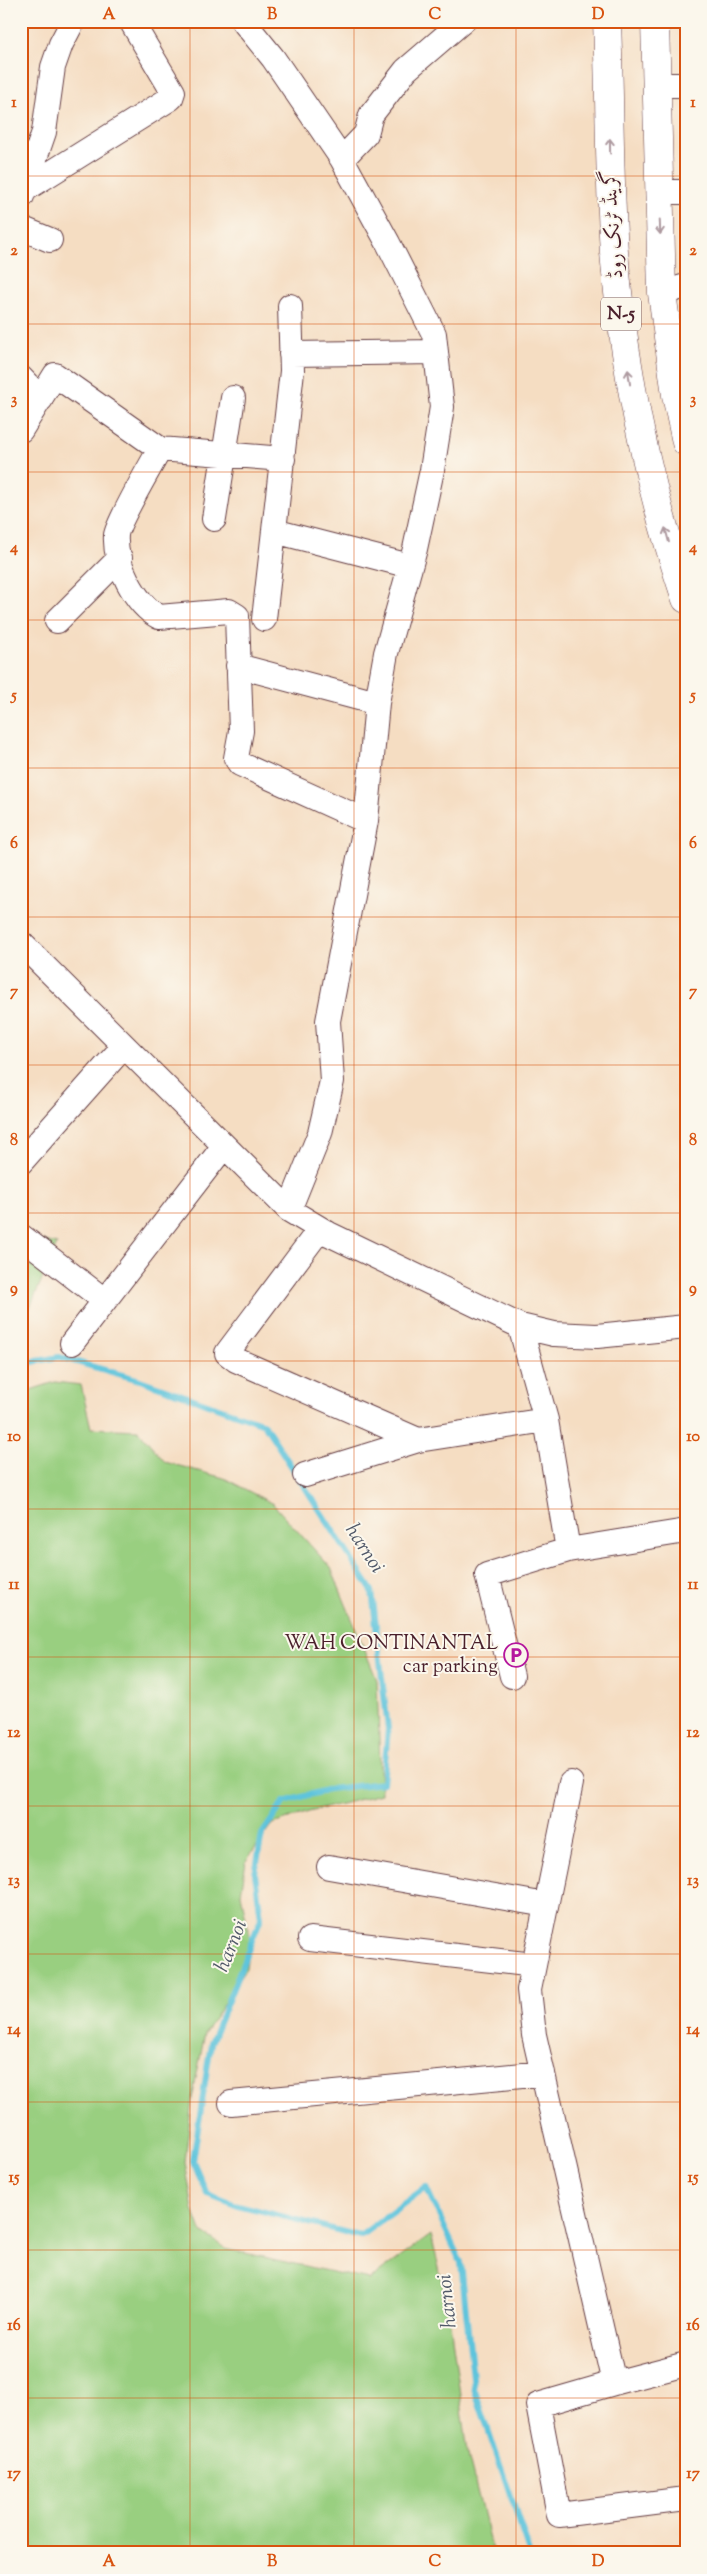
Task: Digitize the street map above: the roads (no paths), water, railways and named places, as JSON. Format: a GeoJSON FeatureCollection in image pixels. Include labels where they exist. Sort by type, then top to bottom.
{"type":"FeatureCollection","features":[{"type":"Feature","properties":{"kind":"highway","name":"گرینڈ ٹرنک روڈ"},"geometry":{"type":"LineString","coordinates":[[607,21],[610,178],[622,323],[631,388],[643,443],[686,598]]}},
{"type":"Feature","properties":{"kind":"highway","name":"N-5"},"geometry":{"type":"LineString","coordinates":[[656,21],[658,192],[674,290],[676,395],[686,442]]}},
{"type":"Feature","properties":{"kind":"street"},"geometry":{"type":"LineString","coordinates":[[23,194],[44,132],[53,68],[60,44],[73,21]]}},
{"type":"Feature","properties":{"kind":"street"},"geometry":{"type":"LineString","coordinates":[[23,194],[171,98],[173,92],[131,21]]}},
{"type":"Feature","properties":{"kind":"street"},"geometry":{"type":"LineString","coordinates":[[243,21],[272,58],[342,159],[388,243],[434,334],[442,407],[432,470],[410,566],[386,653],[377,703],[366,821],[328,1021],[332,1081],[320,1133],[290,1210]]}},
{"type":"Feature","properties":{"kind":"street"},"geometry":{"type":"LineString","coordinates":[[342,159],[366,134],[371,114],[406,70],[463,21]]}},
{"type":"Feature","properties":{"kind":"street"},"geometry":{"type":"LineString","coordinates":[[657,85],[686,85]]}},
{"type":"Feature","properties":{"kind":"street"},"geometry":{"type":"LineString","coordinates":[[658,192],[686,192]]}},
{"type":"Feature","properties":{"kind":"street"},"geometry":{"type":"LineString","coordinates":[[21,228],[50,240]]}},
{"type":"Feature","properties":{"kind":"street"},"geometry":{"type":"LineString","coordinates":[[264,619],[292,371],[290,306]]}},
{"type":"Feature","properties":{"kind":"street"},"geometry":{"type":"LineString","coordinates":[[291,354],[436,352]]}},
{"type":"Feature","properties":{"kind":"street"},"geometry":{"type":"LineString","coordinates":[[21,430],[55,375],[160,449],[282,459]]}},
{"type":"Feature","properties":{"kind":"street"},"geometry":{"type":"LineString","coordinates":[[21,378],[41,399]]}},
{"type":"Feature","properties":{"kind":"street"},"geometry":{"type":"LineString","coordinates":[[214,519],[233,398]]}},
{"type":"Feature","properties":{"kind":"street"},"geometry":{"type":"LineString","coordinates":[[160,449],[116,534],[122,569],[136,596],[151,612],[160,617],[229,612],[237,616],[241,731],[236,758],[240,764],[366,821]]}},
{"type":"Feature","properties":{"kind":"street"},"geometry":{"type":"LineString","coordinates":[[274,531],[410,566]]}},
{"type":"Feature","properties":{"kind":"street"},"geometry":{"type":"LineString","coordinates":[[56,621],[120,558]]}},
{"type":"Feature","properties":{"kind":"street"},"geometry":{"type":"LineString","coordinates":[[238,666],[377,703]]}},
{"type":"Feature","properties":{"kind":"street"},"geometry":{"type":"LineString","coordinates":[[24,948],[290,1210],[320,1229],[454,1296],[520,1326],[554,1334],[597,1336],[686,1327]]}},
{"type":"Feature","properties":{"kind":"street"},"geometry":{"type":"LineString","coordinates":[[21,1162],[124,1046]]}},
{"type":"Feature","properties":{"kind":"street"},"geometry":{"type":"LineString","coordinates":[[72,1343],[224,1146]]}},
{"type":"Feature","properties":{"kind":"street"},"geometry":{"type":"LineString","coordinates":[[320,1229],[227,1353],[236,1360],[418,1440]]}},
{"type":"Feature","properties":{"kind":"street"},"geometry":{"type":"LineString","coordinates":[[21,1236],[104,1300]]}},
{"type":"Feature","properties":{"kind":"street"},"geometry":{"type":"LineString","coordinates":[[520,1326],[546,1420],[568,1550]]}},
{"type":"Feature","properties":{"kind":"street"},"geometry":{"type":"LineString","coordinates":[[305,1475],[418,1440],[546,1420]]}},
{"type":"Feature","properties":{"kind":"street"},"geometry":{"type":"LineString","coordinates":[[512,1676],[487,1574],[568,1550],[686,1531]]}},
{"type":"Feature","properties":{"kind":"street"},"geometry":{"type":"LineString","coordinates":[[572,1784],[529,1990],[534,2035],[614,2383]]}},
{"type":"Feature","properties":{"kind":"street"},"geometry":{"type":"LineString","coordinates":[[329,1867],[546,1905]]}},
{"type":"Feature","properties":{"kind":"street"},"geometry":{"type":"LineString","coordinates":[[310,1939],[534,1965]]}},
{"type":"Feature","properties":{"kind":"street"},"geometry":{"type":"LineString","coordinates":[[231,2103],[543,2073]]}},
{"type":"Feature","properties":{"kind":"street"},"geometry":{"type":"LineString","coordinates":[[686,2364],[538,2405],[559,2515],[686,2499]]}},
{"type":"Feature","properties":{"kind":"waterway","name":"harnoi"},"geometry":{"type":"LineString","coordinates":[[21,1364],[59,1357],[140,1380],[264,1424],[372,1591],[388,1729],[383,1783],[330,1789],[284,1802],[262,1834],[255,1874],[261,1918],[211,2043],[193,2161],[207,2194],[234,2204],[360,2236],[426,2187],[461,2263],[474,2388],[530,2553]]}},
{"type":"Feature","properties":{"kind":"place","name":"WAH CONTINANTAL car parking"},"geometry":{"type":"Point","coordinates":[516,1655]}}]}
